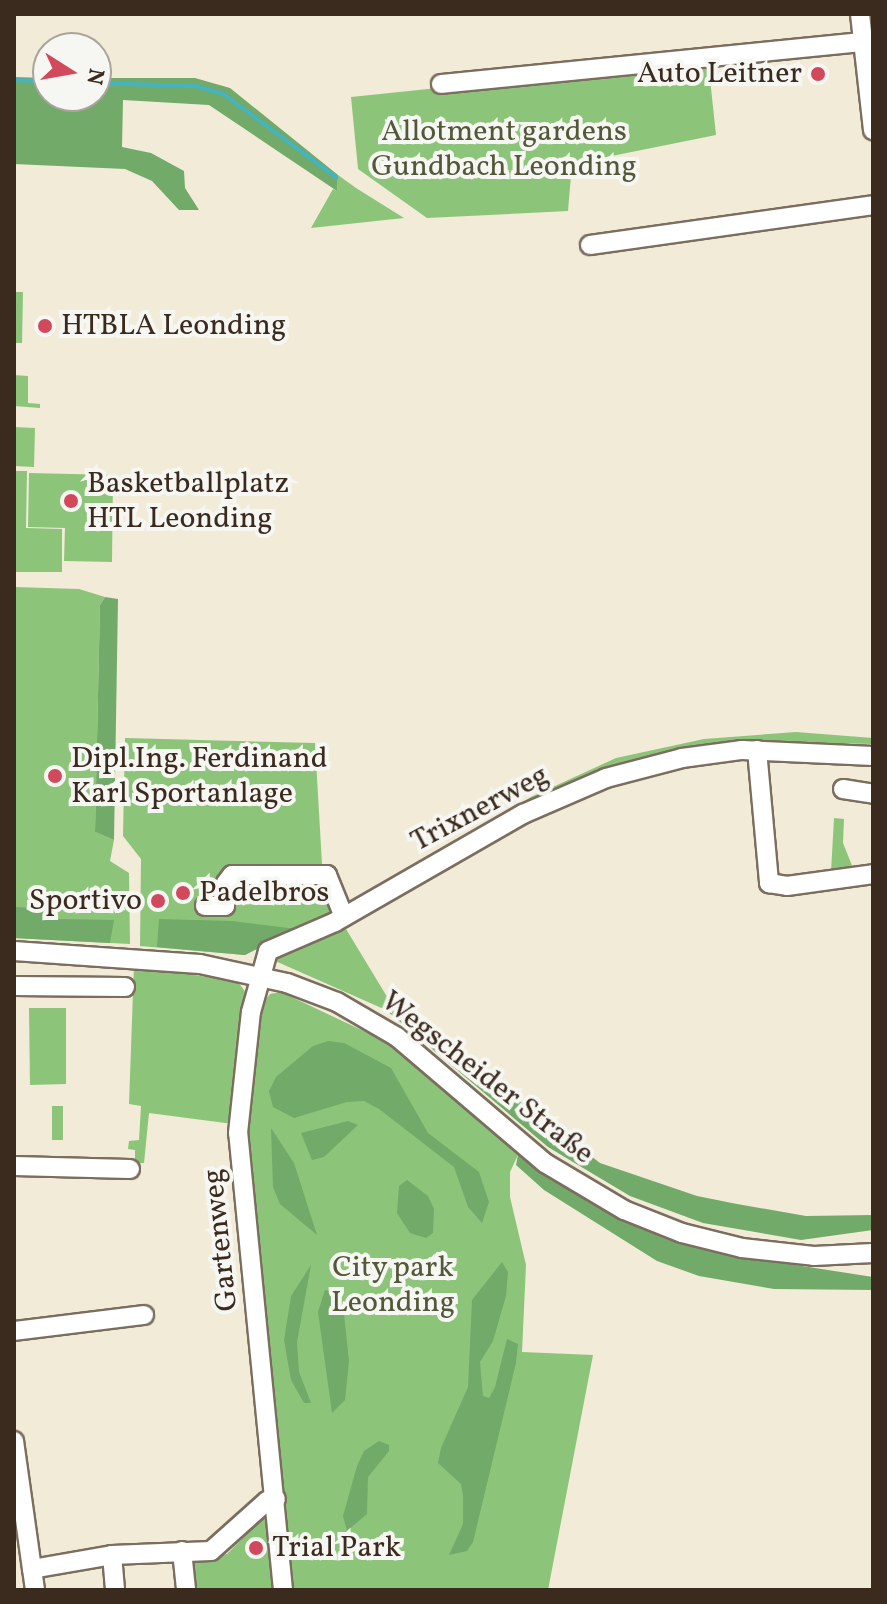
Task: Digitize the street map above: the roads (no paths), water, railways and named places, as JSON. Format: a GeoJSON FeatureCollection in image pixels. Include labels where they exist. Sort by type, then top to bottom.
{"type":"FeatureCollection","features":[{"type":"Feature","properties":{"kind":"street"},"geometry":{"type":"LineString","coordinates":[[860,14],[873,130]]}},
{"type":"Feature","properties":{"kind":"street"},"geometry":{"type":"LineString","coordinates":[[441,84],[863,42]]}},
{"type":"Feature","properties":{"kind":"street"},"geometry":{"type":"LineString","coordinates":[[590,245],[873,205]]}},
{"type":"Feature","properties":{"kind":"street"},"geometry":{"type":"LineString","coordinates":[[757,750],[769,883],[787,886],[873,874]]}},
{"type":"Feature","properties":{"kind":"street","name":"Trixnerweg"},"geometry":{"type":"LineString","coordinates":[[258,975],[263,959],[276,945],[344,917],[523,814],[587,785],[682,758],[757,750],[873,756]]}},
{"type":"Feature","properties":{"kind":"street"},"geometry":{"type":"LineString","coordinates":[[843,789],[873,794]]}},
{"type":"Feature","properties":{"kind":"street"},"geometry":{"type":"LineString","coordinates":[[205,906],[225,906],[226,883],[232,875],[327,875],[344,917]]}},
{"type":"Feature","properties":{"kind":"street","name":"Wegscheider Straße"},"geometry":{"type":"LineString","coordinates":[[14,951],[163,960],[258,975],[337,1002],[397,1037],[545,1163],[624,1210],[682,1233],[742,1248],[814,1256],[873,1253]]}},
{"type":"Feature","properties":{"kind":"street","name":"Gartenweg"},"geometry":{"type":"LineString","coordinates":[[258,975],[238,1133],[283,1590]]}},
{"type":"Feature","properties":{"kind":"street"},"geometry":{"type":"LineString","coordinates":[[14,986],[125,987]]}},
{"type":"Feature","properties":{"kind":"street"},"geometry":{"type":"LineString","coordinates":[[14,1166],[130,1169]]}},
{"type":"Feature","properties":{"kind":"street"},"geometry":{"type":"LineString","coordinates":[[14,1331],[144,1315]]}},
{"type":"Feature","properties":{"kind":"street"},"geometry":{"type":"LineString","coordinates":[[14,1441],[35,1590]]}},
{"type":"Feature","properties":{"kind":"street"},"geometry":{"type":"LineString","coordinates":[[32,1569],[112,1555],[221,1547],[267,1501],[276,1499]]}},
{"type":"Feature","properties":{"kind":"street"},"geometry":{"type":"LineString","coordinates":[[182,1551],[186,1590]]}},
{"type":"Feature","properties":{"kind":"street"},"geometry":{"type":"LineString","coordinates":[[112,1555],[115,1590]]}},
{"type":"Feature","properties":{"kind":"waterway"},"geometry":{"type":"LineString","coordinates":[[14,80],[32,81]]}},
{"type":"Feature","properties":{"kind":"waterway"},"geometry":{"type":"LineString","coordinates":[[112,83],[195,86],[222,93],[336,177]]}},
{"type":"Feature","properties":{"kind":"place","name":"Auto Leitner"},"geometry":{"type":"Point","coordinates":[818,74]}},
{"type":"Feature","properties":{"kind":"place","name":"HTBLA Leonding"},"geometry":{"type":"Point","coordinates":[45,326]}},
{"type":"Feature","properties":{"kind":"place","name":"Basketballplatz HTL Leonding"},"geometry":{"type":"Point","coordinates":[71,501]}},
{"type":"Feature","properties":{"kind":"place","name":"Dipl.Ing. Ferdinand Karl Sportanlage"},"geometry":{"type":"Point","coordinates":[55,776]}},
{"type":"Feature","properties":{"kind":"place","name":"Padelbros"},"geometry":{"type":"Point","coordinates":[183,893]}},
{"type":"Feature","properties":{"kind":"place","name":"Sportivo"},"geometry":{"type":"Point","coordinates":[158,901]}},
{"type":"Feature","properties":{"kind":"place","name":"Trial Park"},"geometry":{"type":"Point","coordinates":[256,1548]}},
{"type":"Feature","properties":{"kind":"park label","name":"Allotment gardens Gundbach Leonding"},"geometry":{"type":"Point","coordinates":[504,149]}},
{"type":"Feature","properties":{"kind":"park label","name":"City park Leonding"},"geometry":{"type":"Point","coordinates":[393,1285]}}]}
